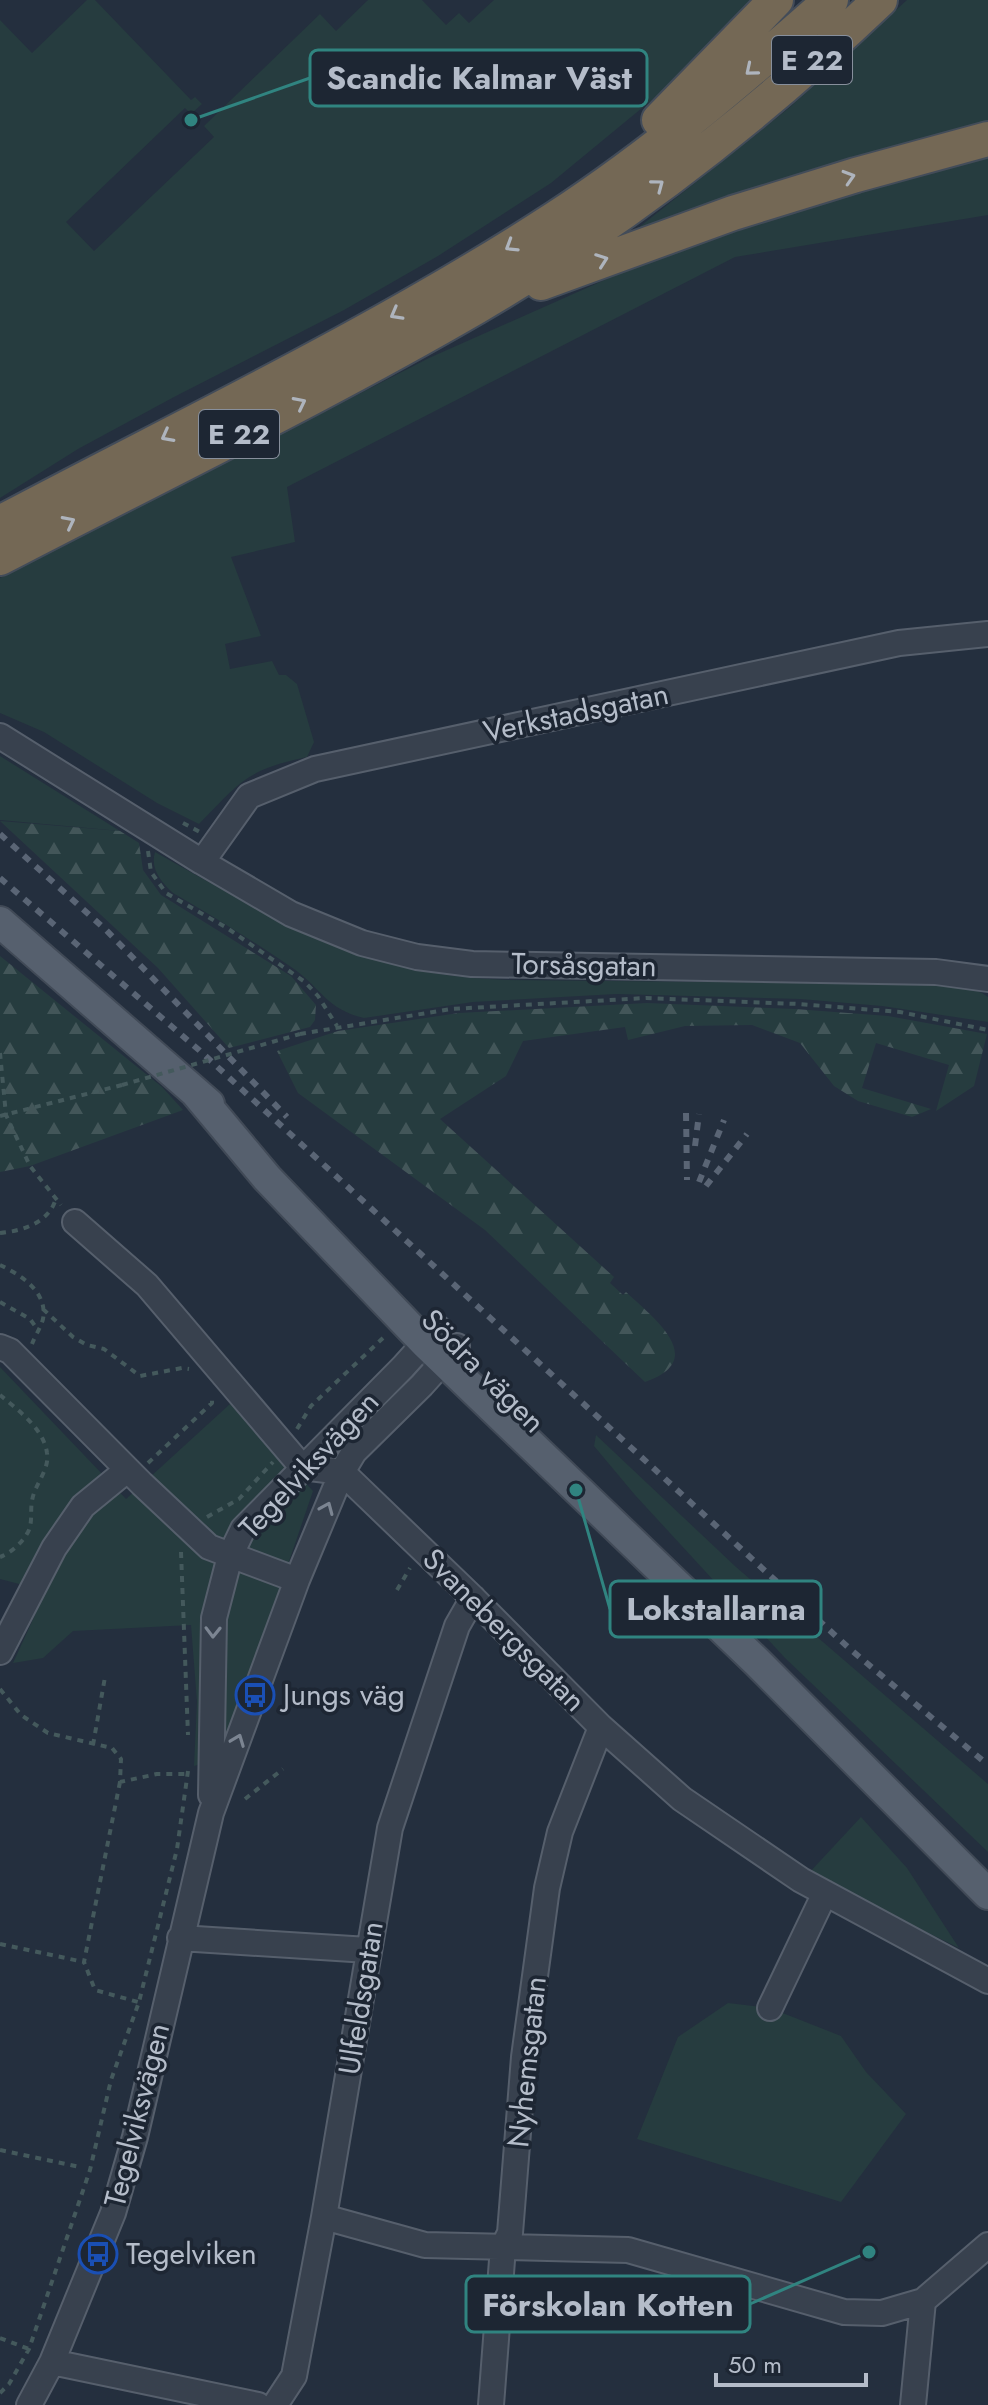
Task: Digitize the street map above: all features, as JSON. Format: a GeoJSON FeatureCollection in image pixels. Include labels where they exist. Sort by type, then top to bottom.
{"type":"FeatureCollection","features":[{"type":"Feature","properties":{"kind":"highway"},"geometry":{"type":"LineString","coordinates":[[557,217],[776,0]]}},
{"type":"Feature","properties":{"kind":"highway","name":"E 22"},"geometry":{"type":"LineString","coordinates":[[0,523],[396,315],[557,217],[643,157],[754,68],[831,0]]}},
{"type":"Feature","properties":{"kind":"highway","name":"E 22"},"geometry":{"type":"LineString","coordinates":[[0,558],[316,394],[477,306],[574,245],[744,120],[880,0]]}},
{"type":"Feature","properties":{"kind":"highway"},"geometry":{"type":"LineString","coordinates":[[477,306],[733,213],[988,139]]}},
{"type":"Feature","properties":{"kind":"main road","name":"Södra vägen"},"geometry":{"type":"LineString","coordinates":[[0,922],[196,1093],[267,1178],[441,1345],[988,1894]]}},
{"type":"Feature","properties":{"kind":"main road","name":"Södra vägen"},"geometry":{"type":"LineString","coordinates":[[910,1813],[988,1882]]}},
{"type":"Feature","properties":{"kind":"street","name":"Verkstadsgatan"},"geometry":{"type":"LineString","coordinates":[[202,862],[249,796],[315,769],[899,643],[988,634]]}},
{"type":"Feature","properties":{"kind":"street","name":"Torsåsgatan"},"geometry":{"type":"LineString","coordinates":[[0,736],[291,914],[362,943],[417,957],[472,964],[936,972],[988,979]]}},
{"type":"Feature","properties":{"kind":"street"},"geometry":{"type":"LineString","coordinates":[[75,1222],[147,1285],[302,1467],[342,1472]]}},
{"type":"Feature","properties":{"kind":"street","name":"Tegelviksvägen"},"geometry":{"type":"LineString","coordinates":[[211,1813],[214,1618],[230,1556],[243,1529],[302,1467],[441,1345]]}},
{"type":"Feature","properties":{"kind":"street","name":"Tegelviksvägen"},"geometry":{"type":"LineString","coordinates":[[29,2405],[52,2362],[113,2213],[135,2137],[211,1813],[297,1580],[342,1472],[354,1452],[441,1345]]}},
{"type":"Feature","properties":{"kind":"street"},"geometry":{"type":"LineString","coordinates":[[0,1347],[10,1351],[137,1467],[189,1531],[209,1547],[297,1580]]}},
{"type":"Feature","properties":{"kind":"street"},"geometry":{"type":"LineString","coordinates":[[0,1652],[11,1603],[83,1506],[137,1467]]}},
{"type":"Feature","properties":{"kind":"street","name":"Svanebergsgatan"},"geometry":{"type":"LineString","coordinates":[[342,1472],[601,1727],[682,1799],[787,1872],[988,1981]]}},
{"type":"Feature","properties":{"kind":"street","name":"Ulfeldsgatan"},"geometry":{"type":"LineString","coordinates":[[275,2405],[294,2376],[390,1828],[457,1626],[473,1598]]}},
{"type":"Feature","properties":{"kind":"street","name":"Nyhemsgatan"},"geometry":{"type":"LineString","coordinates":[[490,2405],[503,2247],[510,2233],[524,2057],[547,1888],[560,1832],[601,1727]]}},
{"type":"Feature","properties":{"kind":"street"},"geometry":{"type":"LineString","coordinates":[[770,2008],[825,1893]]}},
{"type":"Feature","properties":{"kind":"street"},"geometry":{"type":"LineString","coordinates":[[180,1938],[368,1950]]}},
{"type":"Feature","properties":{"kind":"street"},"geometry":{"type":"LineString","coordinates":[[324,2217],[425,2245],[628,2250],[844,2312],[882,2313],[923,2301],[988,2245]]}},
{"type":"Feature","properties":{"kind":"street"},"geometry":{"type":"LineString","coordinates":[[913,2405],[923,2301]]}},
{"type":"Feature","properties":{"kind":"street"},"geometry":{"type":"LineString","coordinates":[[52,2362],[258,2405]]}},
{"type":"Feature","properties":{"kind":"path"},"geometry":{"type":"LineString","coordinates":[[155,833],[148,850],[151,872],[166,893],[227,928],[305,982],[337,1026]]}},
{"type":"Feature","properties":{"kind":"path"},"geometry":{"type":"LineString","coordinates":[[3,1116],[300,1034],[451,1009],[646,998],[799,1004],[900,1012],[988,1030]]}},
{"type":"Feature","properties":{"kind":"path"},"geometry":{"type":"LineString","coordinates":[[0,1053],[3,1116],[30,1166],[75,1222]]}},
{"type":"Feature","properties":{"kind":"path"},"geometry":{"type":"LineString","coordinates":[[0,1233],[25,1228],[43,1219],[51,1212],[56,1198]]}},
{"type":"Feature","properties":{"kind":"path"},"geometry":{"type":"LineString","coordinates":[[0,1265],[36,1290],[43,1309],[43,1320],[31,1346]]}},
{"type":"Feature","properties":{"kind":"path"},"geometry":{"type":"LineString","coordinates":[[0,1302],[30,1319],[38,1330]]}},
{"type":"Feature","properties":{"kind":"path"},"geometry":{"type":"LineString","coordinates":[[43,1309],[73,1337],[87,1345],[104,1349],[140,1376],[182,1368],[195,1370]]}},
{"type":"Feature","properties":{"kind":"path"},"geometry":{"type":"LineString","coordinates":[[188,1736],[181,1553],[189,1531],[239,1499],[285,1449],[311,1406],[384,1337]]}},
{"type":"Feature","properties":{"kind":"path"},"geometry":{"type":"LineString","coordinates":[[137,1467],[212,1403],[212,1393]]}},
{"type":"Feature","properties":{"kind":"path"},"geometry":{"type":"LineString","coordinates":[[0,1395],[36,1430],[48,1454],[32,1499],[32,1521],[28,1533],[10,1553],[0,1557]]}},
{"type":"Feature","properties":{"kind":"path"},"geometry":{"type":"LineString","coordinates":[[93,1745],[105,1677]]}},
{"type":"Feature","properties":{"kind":"path"},"geometry":{"type":"LineString","coordinates":[[0,1689],[21,1715],[48,1733],[112,1748],[121,1759],[120,1782],[84,1962],[95,1990],[164,2008]]}},
{"type":"Feature","properties":{"kind":"path"},"geometry":{"type":"LineString","coordinates":[[0,2393],[9,2384],[29,2349],[90,2170],[111,2080],[139,2002],[177,1849],[188,1762]]}},
{"type":"Feature","properties":{"kind":"path"},"geometry":{"type":"LineString","coordinates":[[245,1799],[283,1769]]}},
{"type":"Feature","properties":{"kind":"path"},"geometry":{"type":"LineString","coordinates":[[120,1782],[157,1774],[187,1774]]}},
{"type":"Feature","properties":{"kind":"path"},"geometry":{"type":"LineString","coordinates":[[0,1944],[84,1962]]}},
{"type":"Feature","properties":{"kind":"path"},"geometry":{"type":"LineString","coordinates":[[0,2150],[80,2167]]}},
{"type":"Feature","properties":{"kind":"path"},"geometry":{"type":"LineString","coordinates":[[0,2338],[52,2362]]}},
{"type":"Feature","properties":{"kind":"green space"},"geometry":{"type":"Polygon","coordinates":[[[87,0],[95,0],[191,100],[195,97],[202,104],[191,114],[185,108],[66,222],[94,251],[214,137],[204,126],[320,14],[336,31],[368,0],[422,0],[446,25],[459,13],[469,23],[494,0],[755,0],[676,80],[551,183],[438,256],[344,310],[78,449],[0,498],[0,20],[32,53],[87,0]]]}},
{"type":"Feature","properties":{"kind":"green space"},"geometry":{"type":"Polygon","coordinates":[[[907,0],[988,0],[988,128],[623,240],[789,108],[907,0]]]}},
{"type":"Feature","properties":{"kind":"green space"},"geometry":{"type":"Polygon","coordinates":[[[988,156],[988,215],[735,257],[287,487],[295,542],[231,557],[261,636],[225,644],[230,669],[272,661],[279,675],[286,675],[297,684],[314,742],[307,757],[270,767],[246,779],[199,824],[157,803],[44,732],[0,713],[0,578],[429,358],[636,266],[822,200],[988,156]]]}},
{"type":"Feature","properties":{"kind":"green space"},"geometry":{"type":"Polygon","coordinates":[[[0,756],[120,831],[0,820],[0,756]]]}},
{"type":"Feature","properties":{"kind":"green space"},"geometry":{"type":"Polygon","coordinates":[[[0,821],[120,831],[139,843],[143,870],[161,895],[291,976],[316,1005],[315,1020],[310,1027],[229,1048],[158,968],[0,821]]]}},
{"type":"Feature","properties":{"kind":"green space"},"geometry":{"type":"Polygon","coordinates":[[[155,852],[279,920],[344,948],[412,969],[461,977],[510,980],[954,986],[976,990],[988,997],[988,1022],[882,1006],[800,999],[616,994],[473,1002],[364,1018],[333,1004],[294,969],[173,893],[155,870],[155,852]]]}},
{"type":"Feature","properties":{"kind":"green space"},"geometry":{"type":"Polygon","coordinates":[[[0,956],[162,1087],[183,1110],[30,1166],[0,1172],[0,956]]]}},
{"type":"Feature","properties":{"kind":"green space"},"geometry":{"type":"Polygon","coordinates":[[[647,1003],[888,1016],[987,1034],[974,1086],[936,1111],[949,1065],[876,1043],[862,1088],[931,1109],[912,1117],[858,1101],[834,1086],[800,1043],[752,1025],[685,1026],[628,1040],[625,1027],[523,1041],[506,1076],[440,1119],[614,1277],[610,1283],[623,1295],[626,1292],[662,1327],[675,1351],[673,1362],[664,1373],[645,1382],[485,1230],[298,1093],[277,1051],[338,1031],[459,1013],[647,1003]]]}},
{"type":"Feature","properties":{"kind":"green space"},"geometry":{"type":"Polygon","coordinates":[[[0,1367],[126,1499],[230,1404],[313,1491],[222,1758],[194,1766],[197,1702],[191,1625],[73,1631],[43,1658],[13,1663],[46,1591],[0,1579],[0,1367]]]}},
{"type":"Feature","properties":{"kind":"green space"},"geometry":{"type":"Polygon","coordinates":[[[596,1435],[736,1567],[988,1784],[988,1852],[785,1658],[635,1495],[594,1446],[596,1435]]]}},
{"type":"Feature","properties":{"kind":"green space"},"geometry":{"type":"Polygon","coordinates":[[[861,1817],[907,1868],[959,1948],[808,1874],[861,1817]]]}},
{"type":"Feature","properties":{"kind":"green space"},"geometry":{"type":"Polygon","coordinates":[[[728,2003],[770,2008],[841,2036],[866,2072],[906,2114],[841,2202],[637,2139],[678,2037],[728,2003]]]}},
{"type":"Feature","properties":{"kind":"railway"},"geometry":{"type":"LineString","coordinates":[[0,834],[106,930],[287,1117]]}},
{"type":"Feature","properties":{"kind":"railway"},"geometry":{"type":"LineString","coordinates":[[0,878],[199,1050],[850,1649],[988,1765]]}},
{"type":"Feature","properties":{"kind":"railway"},"geometry":{"type":"LineString","coordinates":[[686,1113],[687,1180]]}},
{"type":"Feature","properties":{"kind":"railway"},"geometry":{"type":"LineString","coordinates":[[695,1146],[699,1114]]}},
{"type":"Feature","properties":{"kind":"railway"},"geometry":{"type":"LineString","coordinates":[[699,1182],[724,1120]]}},
{"type":"Feature","properties":{"kind":"railway"},"geometry":{"type":"LineString","coordinates":[[706,1186],[747,1134]]}},
{"type":"Feature","properties":{"kind":"place","name":"Scandic Kalmar Väst"},"geometry":{"type":"Point","coordinates":[191,120]}},
{"type":"Feature","properties":{"kind":"place","name":"Lokstallarna"},"geometry":{"type":"Point","coordinates":[576,1490]}},
{"type":"Feature","properties":{"kind":"place","name":"Jungs väg"},"geometry":{"type":"Point","coordinates":[255,1695]}},
{"type":"Feature","properties":{"kind":"place","name":"Förskolan Kotten"},"geometry":{"type":"Point","coordinates":[869,2252]}},
{"type":"Feature","properties":{"kind":"place","name":"Tegelviken"},"geometry":{"type":"Point","coordinates":[98,2254]}}]}
